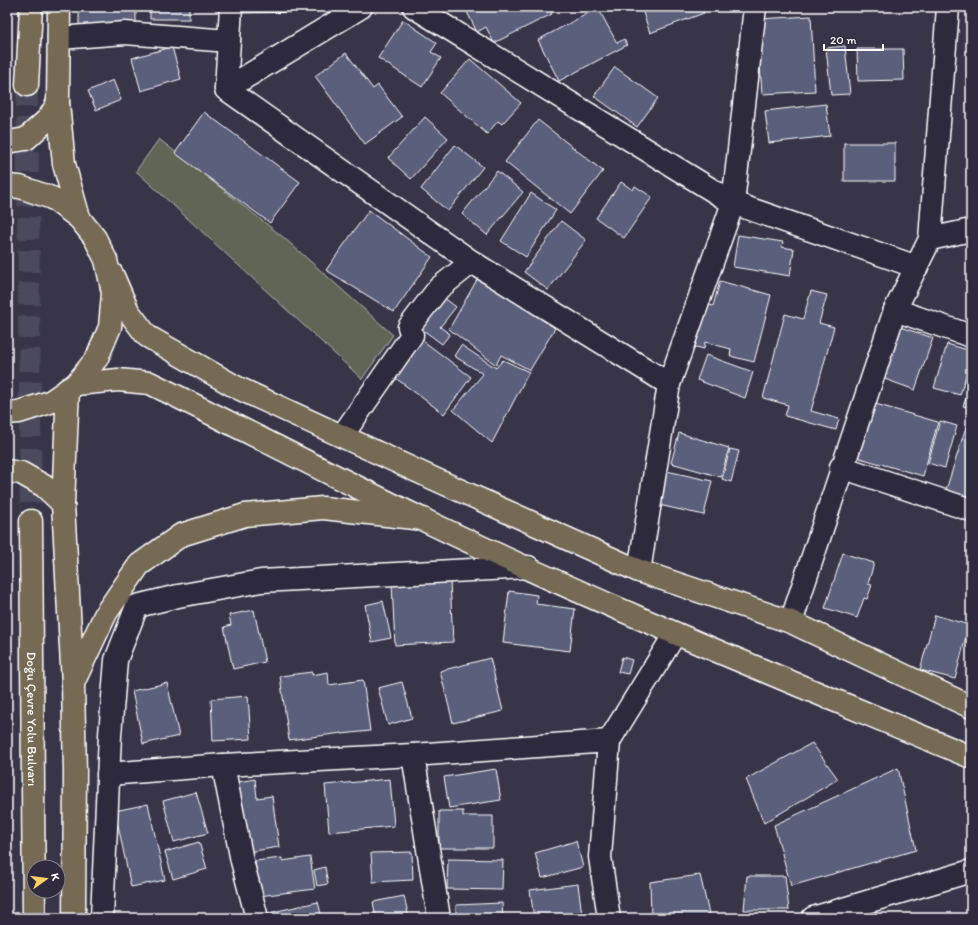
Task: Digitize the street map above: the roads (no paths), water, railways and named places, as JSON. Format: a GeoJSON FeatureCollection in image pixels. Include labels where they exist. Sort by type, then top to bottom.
{"type":"FeatureCollection","features":[{"type":"Feature","properties":{"kind":"main road"},"geometry":{"type":"LineString","coordinates":[[27,85],[31,7]]}},
{"type":"Feature","properties":{"kind":"main road"},"geometry":{"type":"LineString","coordinates":[[59,7],[58,103],[64,164],[79,218]]}},
{"type":"Feature","properties":{"kind":"main road"},"geometry":{"type":"LineString","coordinates":[[7,142],[26,139],[49,118],[58,103]]}},
{"type":"Feature","properties":{"kind":"main road"},"geometry":{"type":"LineString","coordinates":[[7,186],[20,187],[52,198],[79,218],[95,238],[128,311],[148,336],[236,387],[639,571],[791,622],[971,707]]}},
{"type":"Feature","properties":{"kind":"main road"},"geometry":{"type":"LineString","coordinates":[[7,413],[20,412],[50,402],[72,387],[97,358],[110,327],[113,294],[106,260]]}},
{"type":"Feature","properties":{"kind":"main road"},"geometry":{"type":"LineString","coordinates":[[72,387],[118,380],[150,383],[423,519],[675,634],[971,757]]}},
{"type":"Feature","properties":{"kind":"main road"},"geometry":{"type":"LineString","coordinates":[[72,387],[63,504],[73,684],[75,772],[74,918]]}},
{"type":"Feature","properties":{"kind":"main road"},"geometry":{"type":"LineString","coordinates":[[7,471],[21,473],[44,486],[63,504]]}},
{"type":"Feature","properties":{"kind":"main road"},"geometry":{"type":"LineString","coordinates":[[73,684],[106,613],[139,565],[181,535],[245,515],[323,508],[423,519]]}},
{"type":"Feature","properties":{"kind":"main road","name":"Doğu Çevre Yolu Bulvarı"},"geometry":{"type":"LineString","coordinates":[[31,521],[34,918]]}},
{"type":"Feature","properties":{"kind":"street"},"geometry":{"type":"LineString","coordinates":[[226,89],[231,7]]}},
{"type":"Feature","properties":{"kind":"street"},"geometry":{"type":"LineString","coordinates":[[226,89],[361,7]]}},
{"type":"Feature","properties":{"kind":"street"},"geometry":{"type":"LineString","coordinates":[[414,7],[733,203],[917,267]]}},
{"type":"Feature","properties":{"kind":"street"},"geometry":{"type":"LineString","coordinates":[[639,571],[669,384],[733,203],[755,7]]}},
{"type":"Feature","properties":{"kind":"street"},"geometry":{"type":"LineString","coordinates":[[791,622],[841,467],[895,310],[930,239],[948,7]]}},
{"type":"Feature","properties":{"kind":"street"},"geometry":{"type":"LineString","coordinates":[[59,38],[125,33],[229,41]]}},
{"type":"Feature","properties":{"kind":"street"},"geometry":{"type":"LineString","coordinates":[[226,89],[472,262],[669,384]]}},
{"type":"Feature","properties":{"kind":"street"},"geometry":{"type":"LineString","coordinates":[[930,239],[971,230]]}},
{"type":"Feature","properties":{"kind":"street"},"geometry":{"type":"LineString","coordinates":[[342,436],[412,335],[409,328],[422,310],[439,288],[472,262]]}},
{"type":"Feature","properties":{"kind":"street"},"geometry":{"type":"LineString","coordinates":[[895,310],[971,336]]}},
{"type":"Feature","properties":{"kind":"street"},"geometry":{"type":"LineString","coordinates":[[841,467],[971,510]]}},
{"type":"Feature","properties":{"kind":"street"},"geometry":{"type":"LineString","coordinates":[[102,918],[110,735],[116,660],[137,606],[178,596],[261,581],[528,567]]}},
{"type":"Feature","properties":{"kind":"street"},"geometry":{"type":"LineString","coordinates":[[609,918],[600,857],[609,741],[675,634]]}},
{"type":"Feature","properties":{"kind":"street"},"geometry":{"type":"LineString","coordinates":[[108,774],[223,765],[413,755],[609,741]]}},
{"type":"Feature","properties":{"kind":"street"},"geometry":{"type":"LineString","coordinates":[[413,755],[439,918]]}},
{"type":"Feature","properties":{"kind":"street"},"geometry":{"type":"LineString","coordinates":[[223,765],[242,861],[257,918]]}},
{"type":"Feature","properties":{"kind":"street"},"geometry":{"type":"LineString","coordinates":[[813,918],[971,871]]}},
{"type":"Feature","properties":{"kind":"tunnel"},"geometry":{"type":"LineString","coordinates":[[27,85],[31,521]]}}]}
